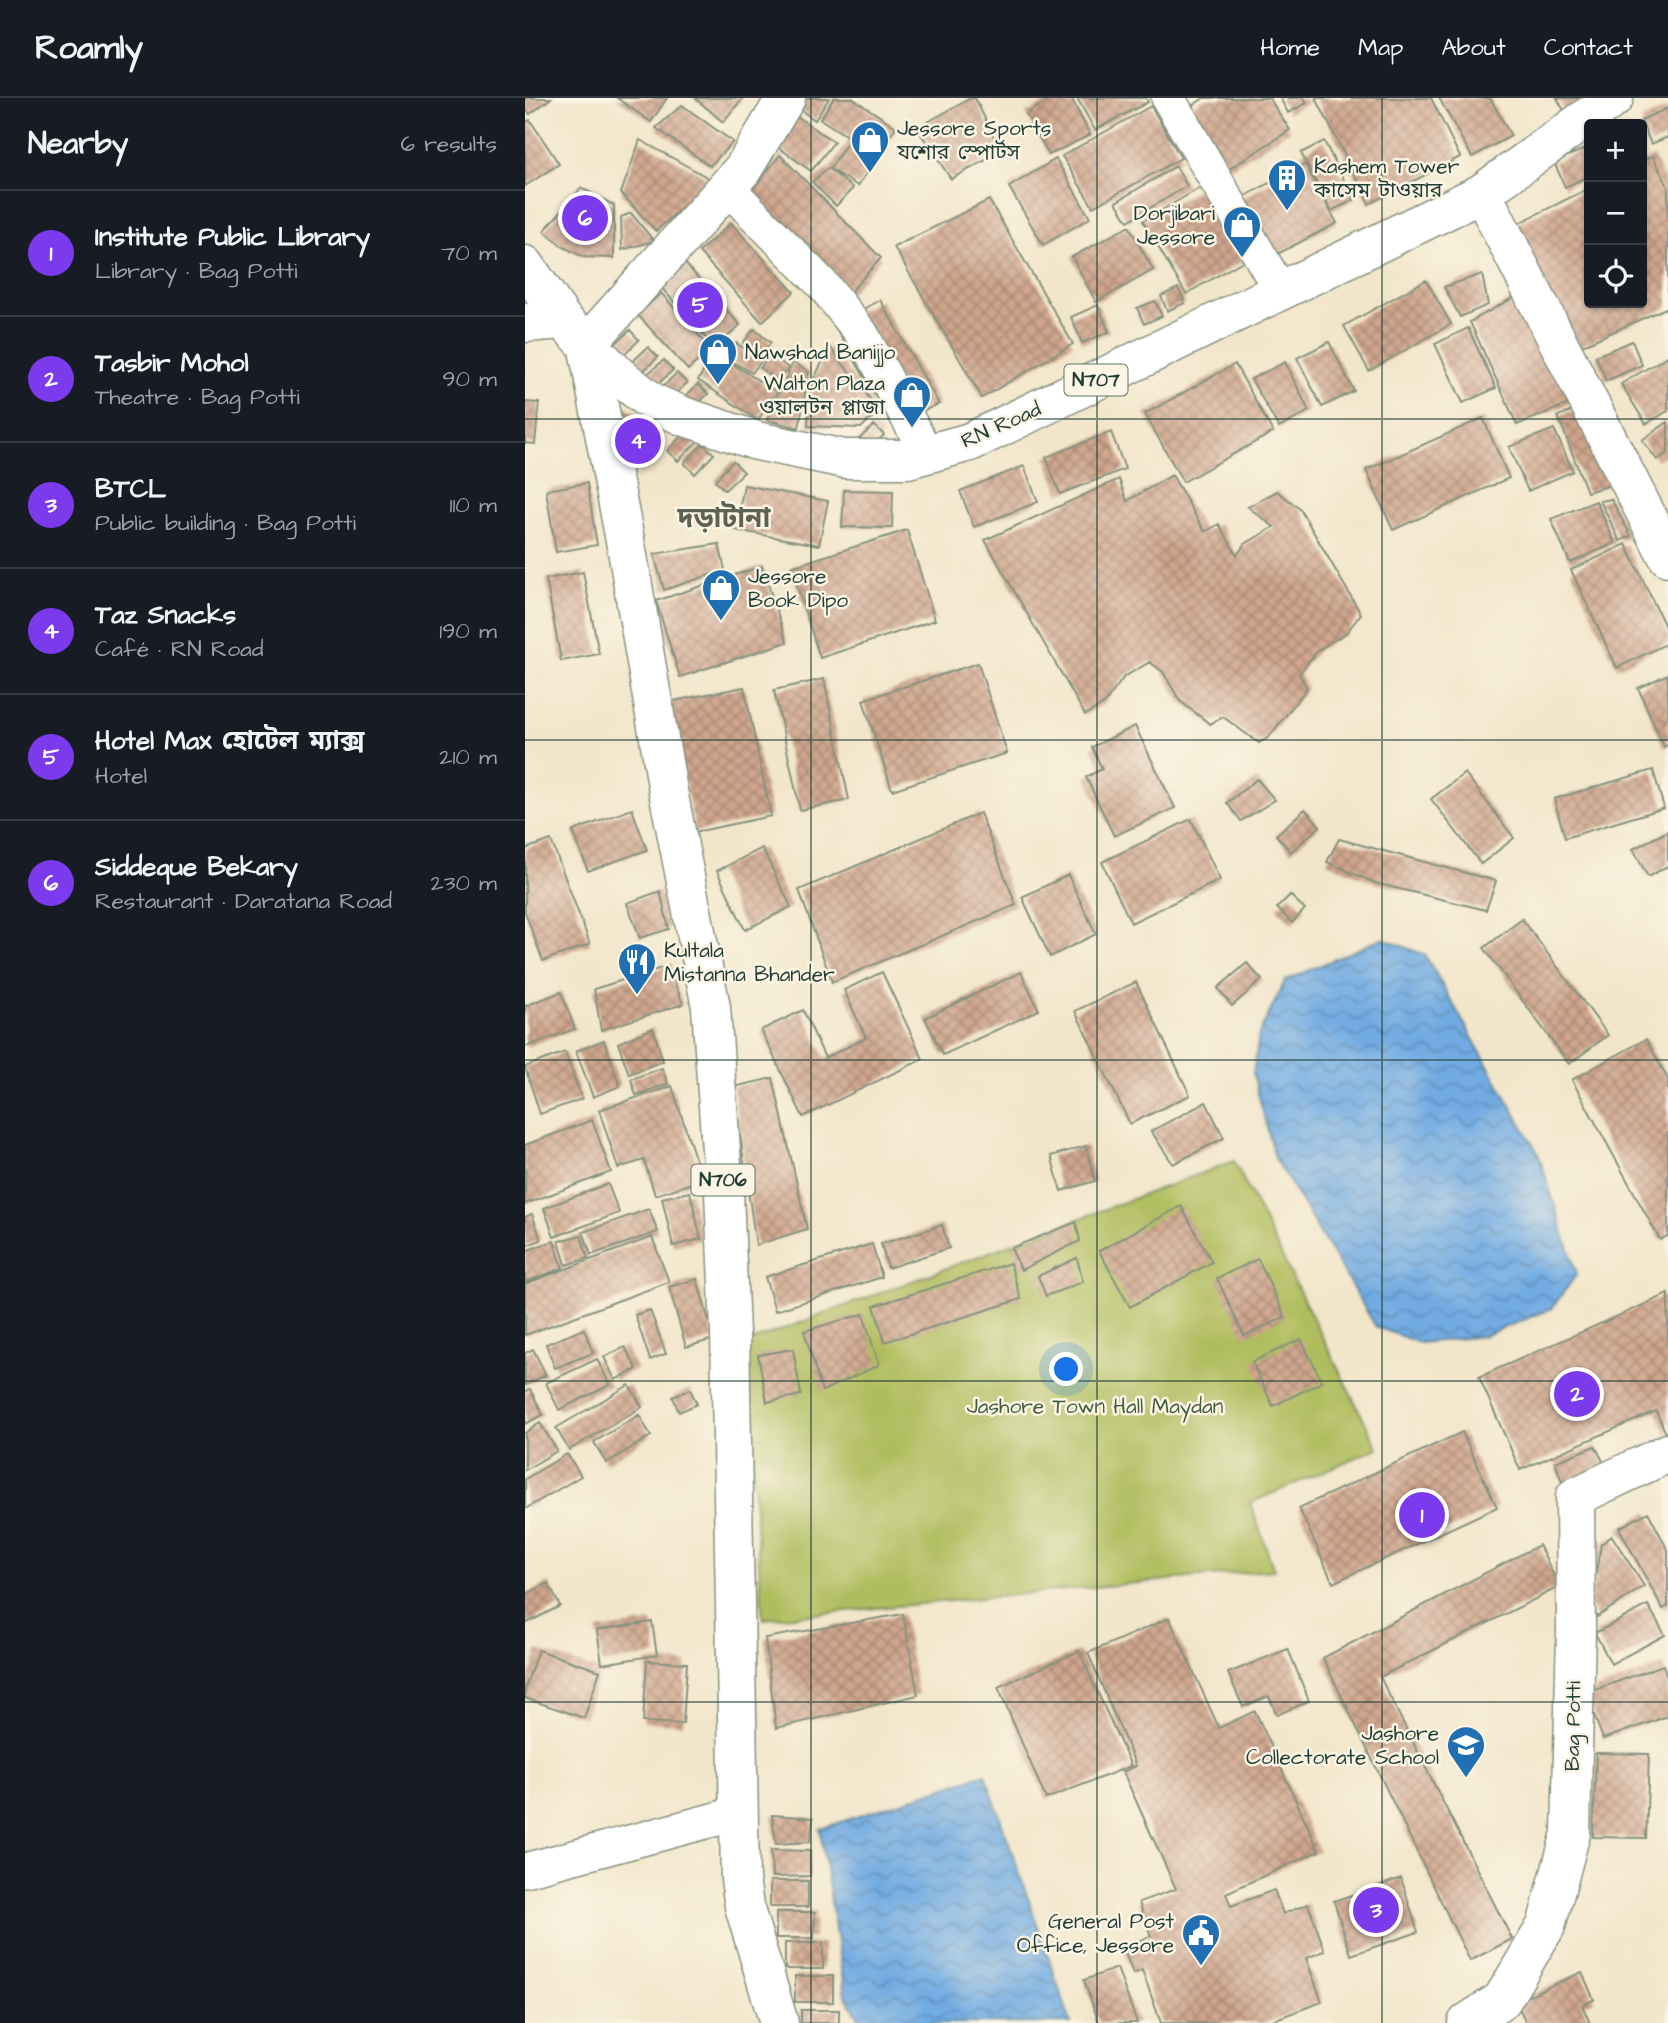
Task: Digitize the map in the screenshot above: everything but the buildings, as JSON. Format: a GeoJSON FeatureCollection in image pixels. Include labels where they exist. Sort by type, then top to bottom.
{"type":"FeatureCollection","features":[{"type":"Feature","properties":{"kind":"main road"},"geometry":{"type":"LineString","coordinates":[[575,332],[727,187],[743,169],[786,98]]}},
{"type":"Feature","properties":{"kind":"main road","name":"RN Road"},"geometry":{"type":"LineString","coordinates":[[575,332],[619,376],[653,403],[683,416],[757,441],[845,459],[908,458],[927,454],[970,442],[1482,193],[1614,98]]}},
{"type":"Feature","properties":{"kind":"main road"},"geometry":{"type":"LineString","coordinates":[[1482,193],[1668,557]]}},
{"type":"Feature","properties":{"kind":"main road"},"geometry":{"type":"LineString","coordinates":[[525,265],[575,332]]}},
{"type":"Feature","properties":{"kind":"main road"},"geometry":{"type":"LineString","coordinates":[[525,323],[575,332]]}},
{"type":"Feature","properties":{"kind":"main road","name":"N706"},"geometry":{"type":"LineString","coordinates":[[575,332],[628,556],[668,791],[711,1007],[724,1193],[730,1332],[740,1879],[744,1906],[779,2023]]}},
{"type":"Feature","properties":{"kind":"main road","name":"Bag Potti"},"geometry":{"type":"LineString","coordinates":[[1467,2023],[1507,2011],[1546,1926],[1571,1833],[1576,1630],[1575,1497],[1668,1453]]}},
{"type":"Feature","properties":{"kind":"street"},"geometry":{"type":"LineString","coordinates":[[1168,98],[1280,290]]}},
{"type":"Feature","properties":{"kind":"street"},"geometry":{"type":"LineString","coordinates":[[727,187],[823,285],[862,334],[927,454]]}},
{"type":"Feature","properties":{"kind":"street"},"geometry":{"type":"LineString","coordinates":[[525,1870],[739,1814]]}},
{"type":"Feature","properties":{"kind":"green space","name":"Jashore Town Hall Maydan"},"geometry":{"type":"Polygon","coordinates":[[[1234,1161],[1378,1448],[1250,1503],[1274,1570],[763,1619],[743,1344],[1234,1161]]]}},
{"type":"Feature","properties":{"kind":"water"},"geometry":{"type":"Polygon","coordinates":[[[1382,938],[1425,955],[1538,1153],[1577,1274],[1551,1309],[1483,1336],[1420,1343],[1376,1327],[1275,1158],[1253,1074],[1259,1034],[1285,981],[1382,938]]]}},
{"type":"Feature","properties":{"kind":"water"},"geometry":{"type":"Polygon","coordinates":[[[985,1774],[1071,2023],[858,2023],[858,2016],[845,1995],[820,1829],[985,1774]]]}},
{"type":"Feature","properties":{"kind":"place","name":"Jessore Sports যশোর স্পোর্টস"},"geometry":{"type":"Point","coordinates":[870,174]}},
{"type":"Feature","properties":{"kind":"place","name":"Kashem Tower কাসেম টাওয়ার"},"geometry":{"type":"Point","coordinates":[1287,212]}},
{"type":"Feature","properties":{"kind":"place","name":"Siddeque Bekary"},"geometry":{"type":"Point","coordinates":[585,218]}},
{"type":"Feature","properties":{"kind":"place","name":"Dorjibari Jessore"},"geometry":{"type":"Point","coordinates":[1242,259]}},
{"type":"Feature","properties":{"kind":"place","name":"Hotel Max হোটেল ম্যাক্স"},"geometry":{"type":"Point","coordinates":[700,305]}},
{"type":"Feature","properties":{"kind":"place","name":"Nawshad Banijjo"},"geometry":{"type":"Point","coordinates":[718,386]}},
{"type":"Feature","properties":{"kind":"place","name":"Walton Plaza ওয়ালটন প্লাজা"},"geometry":{"type":"Point","coordinates":[912,429]}},
{"type":"Feature","properties":{"kind":"place","name":"Taz Snacks"},"geometry":{"type":"Point","coordinates":[638,441]}},
{"type":"Feature","properties":{"kind":"place","name":"Jessore Book Dipo"},"geometry":{"type":"Point","coordinates":[721,622]}},
{"type":"Feature","properties":{"kind":"place","name":"Kultala Mistanna Bhander"},"geometry":{"type":"Point","coordinates":[637,996]}},
{"type":"Feature","properties":{"kind":"place","name":"Tasbir Mohol"},"geometry":{"type":"Point","coordinates":[1577,1394]}},
{"type":"Feature","properties":{"kind":"place","name":"Institute Public Library"},"geometry":{"type":"Point","coordinates":[1422,1515]}},
{"type":"Feature","properties":{"kind":"place","name":"Jashore Collectorate School"},"geometry":{"type":"Point","coordinates":[1466,1779]}},
{"type":"Feature","properties":{"kind":"place","name":"BTCL"},"geometry":{"type":"Point","coordinates":[1376,1910]}},
{"type":"Feature","properties":{"kind":"place","name":"General Post Office, Jessore"},"geometry":{"type":"Point","coordinates":[1201,1967]}},
{"type":"Feature","properties":{"kind":"district","name":"দড়াটানা"},"geometry":{"type":"Point","coordinates":[724,518]}}]}
